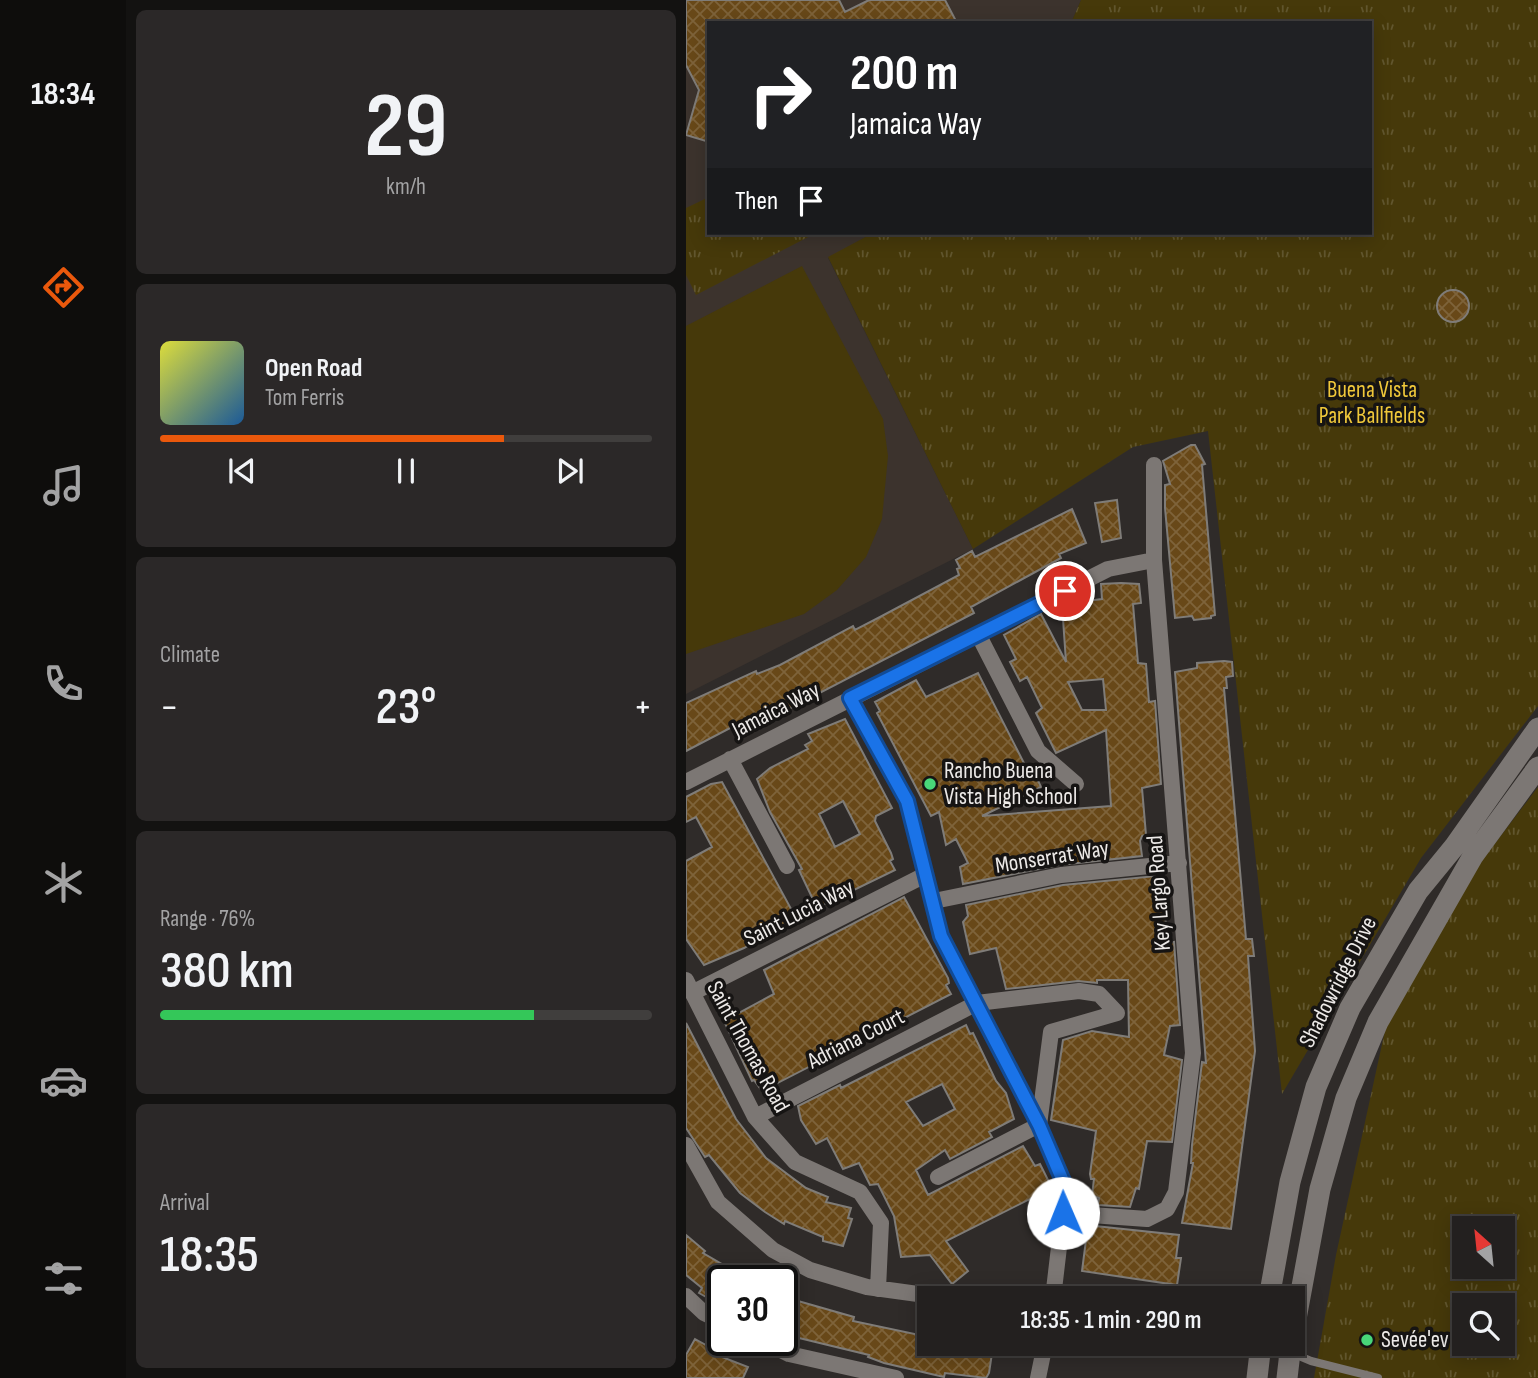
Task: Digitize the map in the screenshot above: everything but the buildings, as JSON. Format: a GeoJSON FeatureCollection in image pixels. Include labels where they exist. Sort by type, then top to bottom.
{"type":"FeatureCollection","features":[{"type":"Feature","properties":{"kind":"street","name":"Key Largo Road"},"geometry":{"type":"LineString","coordinates":[[1063,1213],[1147,1219],[1167,1209],[1176,1192],[1193,1053],[1154,560],[1154,465]]}},
{"type":"Feature","properties":{"kind":"street","name":"Jamaica Way"},"geometry":{"type":"LineString","coordinates":[[686,782],[1108,569],[1154,560]]}},
{"type":"Feature","properties":{"kind":"street"},"geometry":{"type":"LineString","coordinates":[[978,635],[1038,751],[1076,784]]}},
{"type":"Feature","properties":{"kind":"street"},"geometry":{"type":"LineString","coordinates":[[850,698],[907,801],[941,936],[1039,1125],[1066,1188],[1054,1286]]}},
{"type":"Feature","properties":{"kind":"street","name":"Shadowridge Drive"},"geometry":{"type":"LineString","coordinates":[[1271,1286],[1290,1182],[1316,1087],[1350,1008],[1418,891],[1538,729]]}},
{"type":"Feature","properties":{"kind":"street"},"geometry":{"type":"LineString","coordinates":[[730,759],[787,866]]}},
{"type":"Feature","properties":{"kind":"street"},"geometry":{"type":"LineString","coordinates":[[1302,1286],[1324,1176],[1346,1098],[1378,1022],[1473,856],[1538,767]]}},
{"type":"Feature","properties":{"kind":"street","name":"Monserrat Way"},"geometry":{"type":"LineString","coordinates":[[933,901],[1061,875],[1179,863]]}},
{"type":"Feature","properties":{"kind":"street","name":"Saint Lucia Way"},"geometry":{"type":"LineString","coordinates":[[689,986],[925,874]]}},
{"type":"Feature","properties":{"kind":"street","name":"Saint Thomas Road"},"geometry":{"type":"LineString","coordinates":[[689,986],[755,1116],[796,1162],[860,1192],[881,1223],[878,1289]]}},
{"type":"Feature","properties":{"kind":"street"},"geometry":{"type":"LineString","coordinates":[[977,1003],[1079,991],[1099,994],[1117,1013],[1051,1032],[1039,1125]]}},
{"type":"Feature","properties":{"kind":"street","name":"Adriana Court"},"geometry":{"type":"LineString","coordinates":[[755,1116],[977,1003]]}},
{"type":"Feature","properties":{"kind":"street"},"geometry":{"type":"LineString","coordinates":[[938,1177],[1039,1125]]}},
{"type":"Feature","properties":{"kind":"street"},"geometry":{"type":"LineString","coordinates":[[686,1145],[718,1202],[773,1250],[810,1270],[878,1289],[917,1294]]}},
{"type":"Feature","properties":{"kind":"street"},"geometry":{"type":"LineString","coordinates":[[686,1296],[707,1314]]}},
{"type":"Feature","properties":{"kind":"street"},"geometry":{"type":"LineString","coordinates":[[798,1356],[896,1378]]}},
{"type":"Feature","properties":{"kind":"street"},"geometry":{"type":"LineString","coordinates":[[1038,1378],[1043,1356]]}},
{"type":"Feature","properties":{"kind":"street"},"geometry":{"type":"LineString","coordinates":[[1256,1356],[1257,1378]]}},
{"type":"Feature","properties":{"kind":"street"},"geometry":{"type":"LineString","coordinates":[[1287,1378],[1290,1356]]}},
{"type":"Feature","properties":{"kind":"lane"},"geometry":{"type":"LineString","coordinates":[[1305,1356],[1311,1361],[1378,1378]]}},
{"type":"Feature","properties":{"kind":"shaded area"},"geometry":{"type":"Polygon","coordinates":[[[686,0],[1081,0],[1072,21],[707,21],[707,235],[869,235],[828,258],[973,549],[686,694],[686,0]]]}},
{"type":"Feature","properties":{"kind":"green space","name":"Buena Vista Park Ballfields"},"geometry":{"type":"Polygon","coordinates":[[[1081,0],[1538,0],[1538,706],[1421,858],[1282,1094],[1208,431],[1133,447],[973,549],[828,257],[869,235],[1372,235],[1372,21],[1072,21],[1081,0]]]}},
{"type":"Feature","properties":{"kind":"green space"},"geometry":{"type":"Polygon","coordinates":[[[707,198],[707,235],[812,235],[696,295],[686,275],[686,208],[707,198]]]}},
{"type":"Feature","properties":{"kind":"green space"},"geometry":{"type":"Polygon","coordinates":[[[802,266],[883,419],[888,456],[882,519],[866,557],[837,590],[804,614],[686,654],[686,326],[802,266]]]}},
{"type":"Feature","properties":{"kind":"green space"},"geometry":{"type":"Polygon","coordinates":[[[1538,787],[1538,1378],[1314,1378],[1336,1255],[1398,971],[1538,787]]]}},
{"type":"Feature","properties":{"kind":"place","name":"Rancho Buena Vista High School"},"geometry":{"type":"Point","coordinates":[930,784]}},
{"type":"Feature","properties":{"kind":"place","name":"Sevée'ev"},"geometry":{"type":"Point","coordinates":[1367,1340]}},
{"type":"Feature","properties":{"kind":"route"},"geometry":{"type":"LineString","coordinates":[[1063,1213],[1066,1188],[1039,1125],[941,936],[907,801],[850,698],[1065,591]]}}]}
